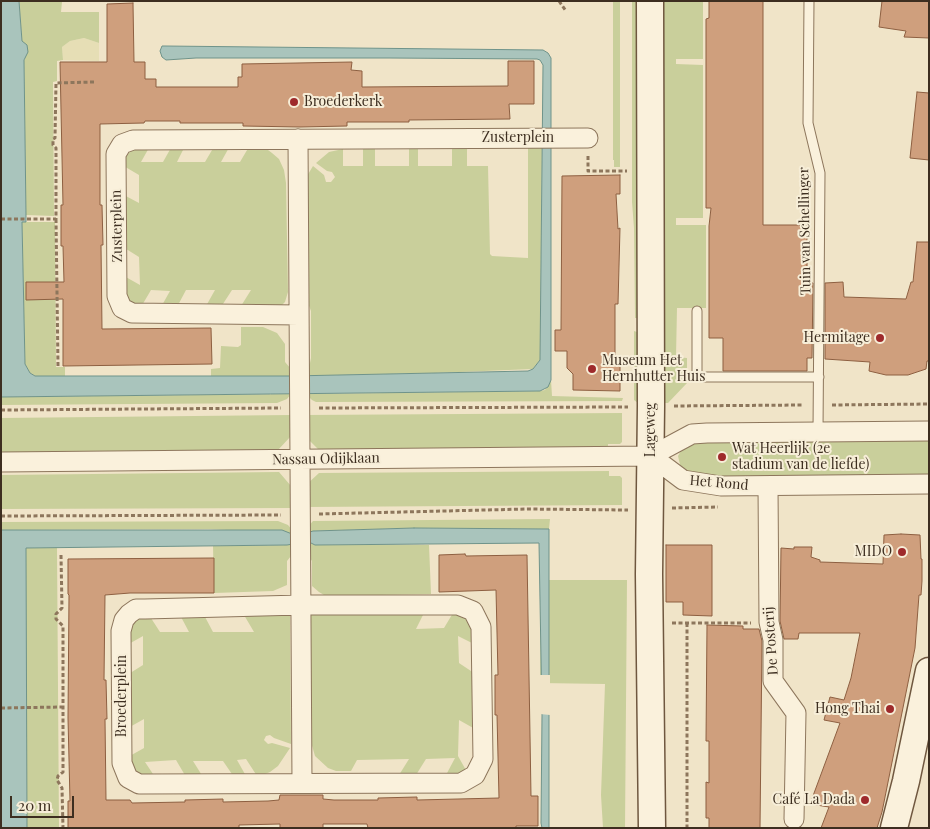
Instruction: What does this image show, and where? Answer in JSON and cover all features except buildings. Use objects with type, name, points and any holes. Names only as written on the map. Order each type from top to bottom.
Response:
[{"type":"main road","name":"Lageweg","points":[[650,1],[651,456],[649,508],[652,828]]},
{"type":"main road","points":[[894,828],[929,671]]},
{"type":"street","name":"Zusterplein","points":[[299,315],[132,313],[122,308],[117,296],[116,154],[122,144],[133,140],[588,138]]},
{"type":"street","points":[[298,139],[302,783]]},
{"type":"street","points":[[651,456],[692,434],[929,432]]},
{"type":"street","name":"Nassau Odijklaan","points":[[1,462],[651,456]]},
{"type":"street","name":"Het Rond","points":[[651,456],[683,480],[721,486],[929,484]]},
{"type":"street","name":"De Posterij","points":[[768,486],[769,622],[773,640],[773,681],[796,713],[792,824]]},
{"type":"street","name":"Broederplein","points":[[301,605],[458,605],[474,612],[481,627],[483,759],[475,775],[462,783],[302,783],[139,784],[128,778],[122,763],[121,631],[128,614],[136,609],[301,605]]},
{"type":"lane","name":"Tuin van Schellinger","points":[[808,1],[808,123],[820,173],[818,432]]},
{"type":"lane","points":[[698,311],[697,377],[819,377]]},
{"type":"path","points":[[559,1],[566,11]]},
{"type":"path","points":[[58,366],[56,148],[53,145],[55,138],[56,83],[94,82]]},
{"type":"path","points":[[588,138],[588,170],[629,171]]},
{"type":"path","points":[[1,219],[56,219]]},
{"type":"path","points":[[651,406],[929,404]]},
{"type":"path","points":[[649,508],[718,507]]},
{"type":"path","points":[[61,555],[62,608],[56,614],[56,619],[62,626],[63,772],[58,776],[57,780],[62,788],[63,828]]},
{"type":"path","points":[[650,623],[769,622]]},
{"type":"path","points":[[687,623],[687,828]]},
{"type":"path","points":[[1,708],[62,707]]},
{"type":"shaded area","points":[[84,38],[99,43],[99,61],[63,60],[62,47],[70,41]]},
{"type":"green space","points":[[19,1],[89,1],[62,2],[61,12],[99,12],[99,43],[84,38],[70,41],[62,47],[63,60],[57,61],[57,81],[53,82],[54,216],[26,215],[25,60]]},
{"type":"green space","points":[[613,1],[620,1],[620,167],[614,167],[613,160]]},
{"type":"green space","points":[[632,1],[639,1],[640,316],[637,318],[635,318],[632,202]]},
{"type":"green space","points":[[660,1],[703,1],[703,59],[676,59],[676,64],[703,65],[703,218],[676,218],[676,225],[706,225],[706,308],[677,308],[676,357],[687,358],[687,383],[668,403],[665,403],[664,400],[660,401]]},
{"type":"green space","points":[[231,144],[221,162],[240,162],[250,145],[264,147],[279,159],[284,170],[286,183],[288,292],[285,302],[281,306],[241,306],[251,290],[232,290],[221,307],[206,306],[215,290],[186,290],[177,307],[161,307],[170,291],[151,290],[141,307],[131,304],[125,297],[124,276],[140,285],[139,257],[123,247],[122,194],[139,203],[139,175],[122,165],[123,160],[133,148],[150,146],[141,162],[163,162],[172,146],[185,146],[177,162],[205,162],[215,145]]},
{"type":"green space","points":[[528,147],[542,147],[540,360],[533,369],[307,376],[307,368],[311,358],[311,311],[308,303],[307,176],[313,166],[324,175],[326,182],[331,182],[335,177],[332,172],[327,171],[316,163],[329,152],[343,149],[343,166],[363,166],[363,149],[375,149],[375,166],[409,166],[409,149],[418,148],[418,166],[452,166],[452,148],[467,148],[467,166],[488,166],[490,254],[492,256],[528,258]]},
{"type":"green space","points":[[22,222],[55,222],[56,367],[65,367],[65,376],[35,376],[30,373],[25,364]]},
{"type":"green space","points":[[241,327],[263,327],[277,333],[285,344],[285,362],[291,369],[291,376],[211,376],[211,369],[220,368],[221,346],[238,347],[241,345]]},
{"type":"green space","points":[[634,331],[640,333],[638,403],[634,400]]},
{"type":"green space","points":[[551,380],[552,396],[623,398],[622,401],[316,402],[306,394],[540,391],[545,390]]},
{"type":"green space","points":[[291,394],[287,399],[277,403],[1,405],[1,397]]},
{"type":"green space","points":[[622,413],[622,442],[620,444],[608,444],[608,449],[319,450],[306,437],[305,415]]},
{"type":"green space","points":[[291,415],[291,436],[278,450],[1,453],[1,418]]},
{"type":"green space","points":[[928,439],[928,476],[709,478],[687,471],[680,465],[678,456],[682,449],[693,442]]},
{"type":"green space","points":[[609,471],[609,476],[620,476],[622,478],[622,505],[305,507],[305,486],[319,473]]},
{"type":"green space","points":[[279,472],[291,486],[291,508],[1,509],[1,475]]},
{"type":"green space","points":[[550,519],[549,529],[414,528],[313,531],[307,533],[306,529],[313,521]]},
{"type":"green space","points":[[278,521],[288,525],[292,530],[292,534],[210,529],[1,530],[1,522]]},
{"type":"green space","points":[[293,544],[291,556],[287,561],[287,585],[273,591],[214,593],[213,546],[287,545]]},
{"type":"green space","points":[[307,544],[315,545],[429,545],[431,594],[324,595],[312,586],[312,561],[308,555]]},
{"type":"green space","points":[[57,547],[59,828],[27,828],[25,548]]},
{"type":"green space","points":[[541,580],[627,580],[625,828],[603,828],[601,795],[605,684],[540,683]]},
{"type":"green space","points":[[424,613],[416,629],[444,628],[453,613],[461,614],[471,622],[474,644],[458,636],[459,663],[474,673],[473,714],[475,729],[459,720],[458,756],[467,772],[460,775],[446,775],[455,758],[426,759],[416,775],[399,775],[409,759],[357,760],[351,771],[336,771],[328,768],[315,756],[311,742],[310,616],[313,614]]},
{"type":"green space","points":[[149,615],[160,632],[189,632],[180,615],[204,615],[213,632],[254,632],[244,615],[290,615],[291,744],[270,735],[266,736],[264,740],[268,744],[272,743],[290,748],[278,766],[270,772],[257,776],[246,759],[237,760],[246,776],[234,777],[223,761],[193,761],[203,777],[186,777],[176,760],[145,762],[155,777],[136,774],[128,757],[144,748],[144,719],[128,728],[127,675],[143,665],[143,636],[127,645],[127,633],[134,619]]},
{"type":"water","points":[[1,1],[19,1],[22,41],[27,45],[28,52],[24,60],[26,222],[22,222],[25,364],[30,373],[35,376],[291,376],[528,371],[533,369],[540,360],[543,65],[540,60],[196,58],[166,60],[162,57],[160,51],[162,46],[543,50],[551,58],[551,380],[548,387],[540,391],[1,397]]},
{"type":"water","points":[[414,528],[549,529],[549,828],[542,828],[541,823],[542,715],[539,543],[307,544],[307,533],[313,531]]},
{"type":"water","points":[[1,530],[282,530],[292,534],[293,544],[26,548],[27,828],[1,828]]},
{"type":"pier","points":[[540,675],[550,675],[550,715],[540,714]]},
{"type":"place","name":"Broederkerk","points":[[294,102]]},
{"type":"place","name":"Hermitage","points":[[880,338]]},
{"type":"place","name":"Museum Het Hernhutter Huis","points":[[592,369]]},
{"type":"place","name":"Wat Heerlijk (2e stadium van de liefde)","points":[[722,457]]},
{"type":"place","name":"MIDO","points":[[902,552]]},
{"type":"place","name":"Hong Thai","points":[[890,709]]},
{"type":"place","name":"Café La Dada","points":[[865,800]]}]
